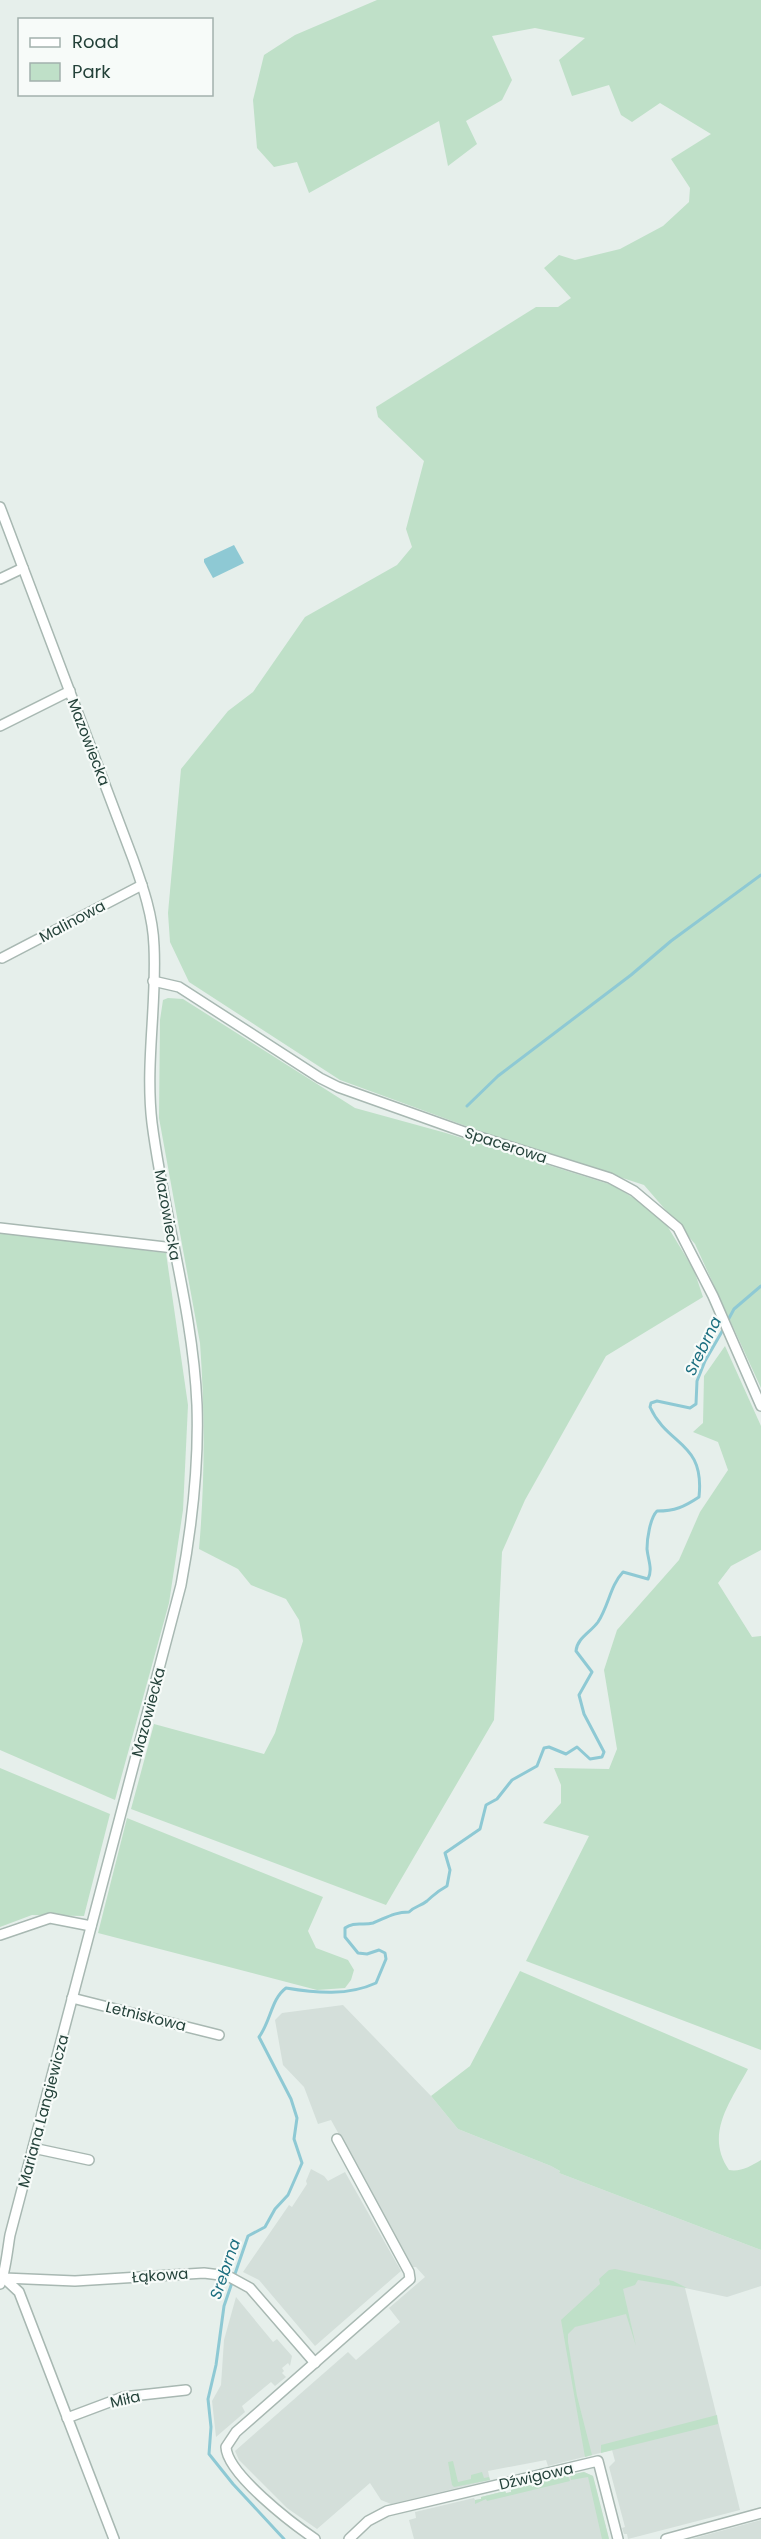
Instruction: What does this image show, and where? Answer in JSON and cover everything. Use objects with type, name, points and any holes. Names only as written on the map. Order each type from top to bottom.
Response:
[{"type":"street","name":"Mazowiecka","points":[[0,507],[142,885],[152,924],[153,981],[150,1048],[152,1122],[191,1347],[196,1396],[195,1494],[181,1585],[88,1937]]},
{"type":"street","points":[[0,579],[23,568]]},
{"type":"street","points":[[0,726],[70,691]]},
{"type":"street","name":"Malinowa","points":[[2,958],[142,885]]},
{"type":"street","name":"Spacerowa","points":[[153,981],[179,987],[338,1087],[470,1134],[610,1178],[634,1191],[678,1228],[761,1406]]},
{"type":"street","points":[[0,1228],[174,1248]]},
{"type":"street","points":[[0,1935],[50,1918],[91,1926]]},
{"type":"street","name":"Mariana Langiewicza","points":[[2,2281],[10,2235],[88,1937]]},
{"type":"street","name":"Letniskowa","points":[[72,1998],[219,2035]]},
{"type":"street","points":[[315,2539],[281,2514],[230,2462],[227,2453],[228,2442],[251,2419],[408,2282],[410,2275],[337,2139]]},
{"type":"street","points":[[33,2148],[89,2160]]},
{"type":"street","points":[[0,2232],[10,2235]]},
{"type":"street","name":"Łąkowa","points":[[2,2281],[75,2281],[204,2273],[221,2274],[242,2282],[257,2295],[315,2363]]},
{"type":"street","points":[[2,2281],[19,2292],[114,2539]]},
{"type":"street","name":"Miła","points":[[68,2418],[123,2397],[186,2390]]},
{"type":"street","name":"Dźwigowa","points":[[349,2539],[368,2521],[395,2509],[598,2461],[618,2539]]},
{"type":"street","points":[[666,2539],[761,2513]]},
{"type":"shaded area","points":[[343,2005],[431,2096],[458,2129],[551,2166],[560,2171],[559,2173],[761,2250],[761,2286],[727,2297],[685,2288],[740,2510],[628,2539],[622,2528],[625,2527],[609,2467],[615,2461],[612,2450],[548,2466],[546,2460],[488,2471],[490,2480],[391,2504],[381,2500],[370,2483],[317,2529],[287,2508],[239,2460],[235,2451],[348,2352],[356,2360],[400,2322],[389,2308],[425,2277],[416,2267],[412,2267],[331,2120],[318,2124],[304,2087],[283,2065],[275,2020],[282,2013]]},
{"type":"shaded area","points":[[311,2169],[328,2181],[345,2172],[401,2271],[315,2346],[259,2280],[243,2272],[289,2205],[292,2207],[307,2184]]},
{"type":"shaded area","points":[[236,2297],[273,2342],[277,2339],[292,2356],[290,2366],[288,2363],[282,2368],[284,2371],[282,2373],[286,2377],[275,2386],[271,2382],[242,2406],[245,2412],[216,2437],[212,2401],[221,2385],[224,2340]]},
{"type":"shaded area","points":[[584,2472],[593,2476],[609,2539],[414,2539],[409,2520],[416,2518],[415,2512],[474,2498],[475,2500],[481,2499],[481,2497],[505,2491],[506,2493],[511,2492],[511,2489],[531,2485],[532,2487],[537,2485],[536,2483]]},
{"type":"shaded area","points":[[761,2520],[761,2539],[691,2539]]},
{"type":"green space","points":[[377,0],[761,0],[761,1388],[695,1244],[644,1185],[485,1133],[340,1080],[189,982],[170,942],[168,913],[181,769],[228,711],[253,692],[305,617],[397,565],[412,547],[406,529],[424,461],[378,417],[376,407],[536,307],[558,307],[571,298],[544,268],[559,255],[575,260],[620,249],[663,226],[689,202],[690,188],[671,159],[711,134],[660,103],[632,122],[621,115],[609,85],[572,96],[559,60],[585,38],[535,28],[492,36],[512,80],[502,100],[466,121],[477,144],[448,166],[439,121],[309,193],[297,162],[274,167],[257,148],[253,100],[264,55],[295,35]]},
{"type":"green space","points":[[183,999],[355,1108],[446,1133],[612,1185],[663,1219],[694,1270],[703,1297],[606,1356],[525,1500],[502,1552],[494,1720],[386,1905],[131,1809],[154,1724],[264,1754],[275,1733],[303,1641],[299,1620],[286,1599],[251,1585],[238,1569],[199,1549],[204,1446],[200,1343],[159,1118],[160,1020],[163,1000]]},
{"type":"green space","points":[[0,1232],[166,1253],[188,1405],[183,1510],[169,1603],[115,1800],[0,1750]]},
{"type":"green space","points":[[725,1346],[761,1426],[761,1550],[731,1566],[718,1583],[752,1637],[761,1636],[761,2050],[526,1961],[589,1836],[543,1823],[561,1803],[561,1785],[554,1768],[609,1769],[617,1749],[604,1670],[617,1630],[679,1560],[700,1512],[728,1470],[718,1442],[693,1432],[703,1423],[704,1376]]},
{"type":"green space","points":[[0,1768],[110,1814],[84,1916],[32,1915],[0,1927]]},
{"type":"green space","points":[[127,1818],[323,1897],[308,1931],[316,1948],[348,1960],[354,1970],[345,1988],[317,1990],[98,1933]]},
{"type":"green space","points":[[520,1971],[748,2069],[723,2118],[719,2144],[722,2157],[729,2170],[742,2169],[761,2160],[761,2250],[559,2173],[560,2171],[551,2166],[458,2129],[431,2096],[470,2066]]},
{"type":"green space","points":[[615,2269],[673,2281],[687,2288],[638,2280],[635,2285],[623,2289],[636,2346],[626,2314],[575,2327],[568,2334],[577,2396],[592,2455],[585,2457],[561,2320],[600,2284],[599,2279],[609,2270]]},
{"type":"green space","points":[[717,2415],[718,2424],[601,2453],[601,2445]]},
{"type":"green space","points":[[453,2461],[458,2482],[471,2479],[471,2475],[482,2472],[484,2478],[489,2477],[490,2480],[454,2487],[448,2462]]},
{"type":"green space","points":[[584,2472],[593,2476],[609,2539],[602,2539],[588,2477],[571,2480],[570,2475]]},
{"type":"green space","points":[[568,2475],[570,2481],[487,2501],[486,2499],[475,2504],[475,2500],[481,2497],[505,2491],[506,2493],[511,2492],[511,2489],[531,2485],[532,2487],[537,2485],[536,2483]]},
{"type":"water","points":[[234,545],[244,563],[213,578],[204,559]]},
{"type":"waterway","points":[[467,1106],[498,1076],[631,975],[671,941],[761,875]]},
{"type":"waterway","name":"Srebrna","points":[[727,1322],[734,1309],[761,1286]]},
{"type":"waterway","name":"Srebrna","points":[[284,2539],[233,2484],[209,2454],[211,2427],[208,2399],[216,2365],[224,2306],[248,2236],[265,2227],[275,2209],[288,2195],[302,2163],[294,2139],[297,2118],[291,2099],[259,2037],[277,1998],[286,1988],[343,1992],[376,1983],[386,1959],[385,1953],[379,1950],[367,1954],[358,1953],[345,1937],[345,1928],[352,1925],[369,1924],[394,1914],[409,1912],[447,1886],[450,1870],[445,1853],[480,1829],[486,1805],[497,1799],[512,1780],[537,1766],[544,1748],[549,1747],[566,1754],[577,1747],[590,1759],[602,1757],[604,1752],[584,1714],[579,1695],[592,1672],[576,1651],[577,1646],[598,1622],[615,1583],[623,1572],[648,1579],[650,1568],[648,1540],[651,1523],[657,1511],[679,1508],[699,1497],[699,1479],[691,1454],[666,1430],[650,1407],[651,1403],[657,1401],[690,1408],[696,1404],[697,1381],[705,1361],[724,1328]]}]
